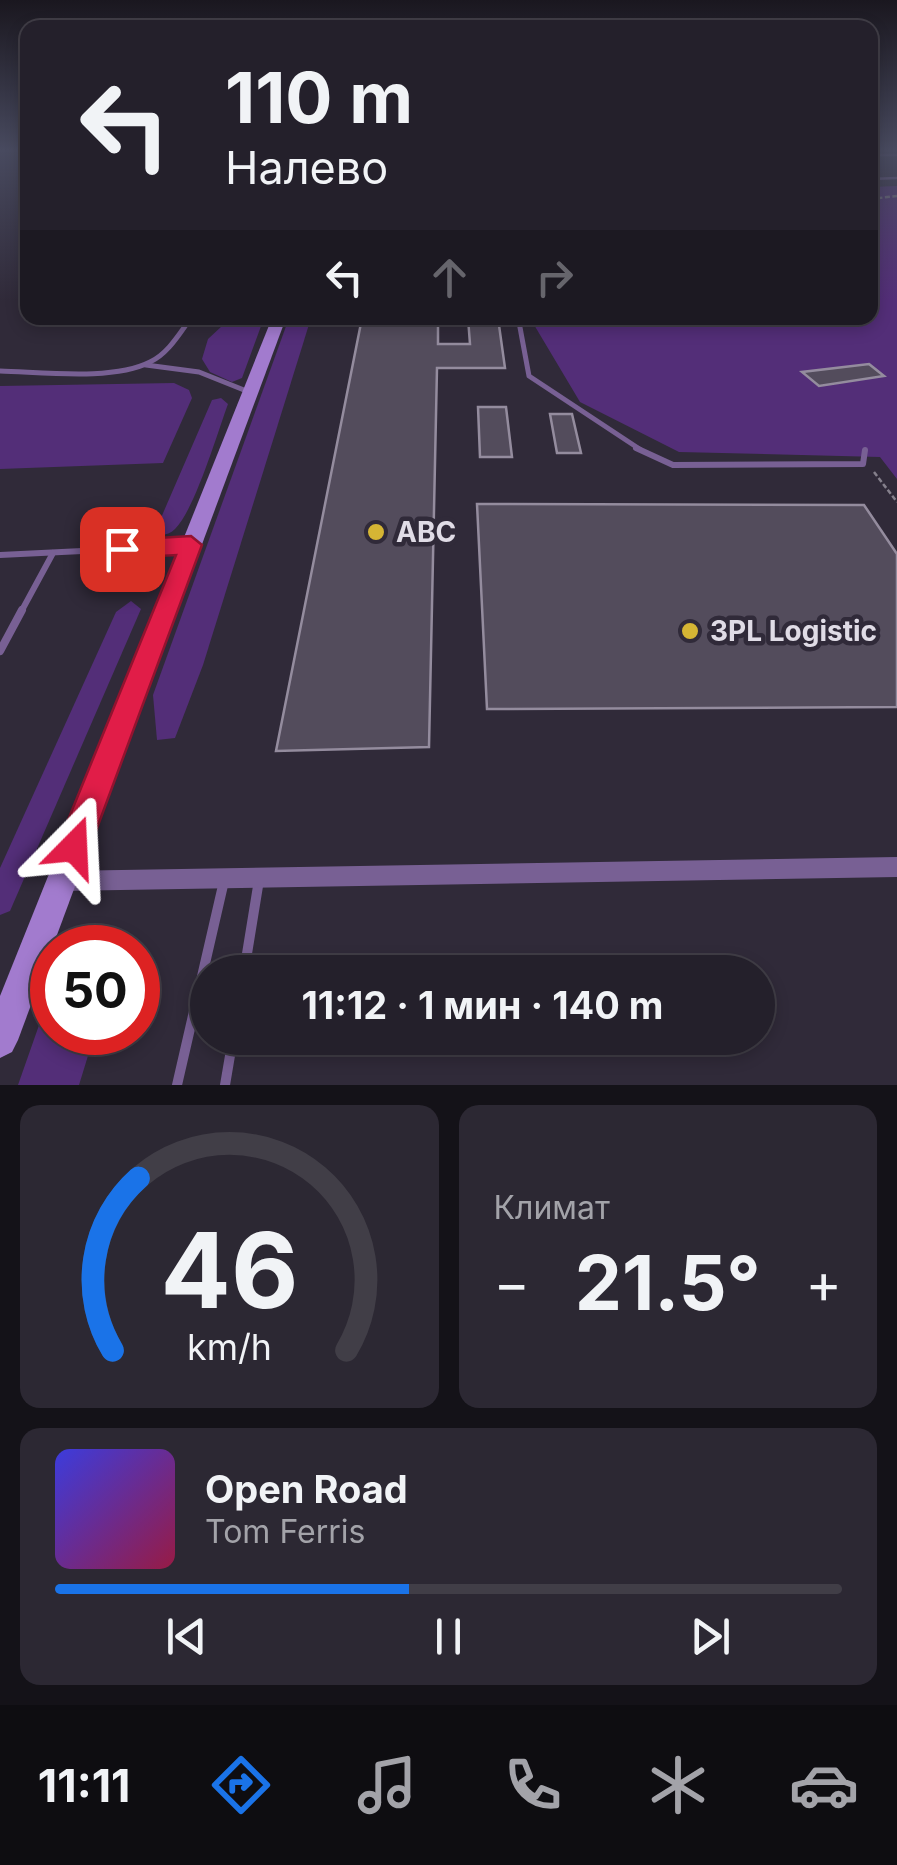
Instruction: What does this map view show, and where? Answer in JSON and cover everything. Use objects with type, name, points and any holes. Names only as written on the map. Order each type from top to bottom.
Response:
[{"type":"main road","points":[[0,1040],[18,978],[61,881],[276,325]]},
{"type":"street","points":[[61,881],[897,867]]},
{"type":"lane","points":[[0,371],[124,369],[146,364],[161,355],[185,325]]},
{"type":"lane","points":[[519,325],[529,376],[625,443],[673,465],[863,464],[865,450]]},
{"type":"lane","points":[[146,364],[199,372],[250,393]]},
{"type":"lane","points":[[0,555],[191,545]]},
{"type":"lane","points":[[0,650],[54,552]]},
{"type":"lane","points":[[247,955],[260,878]]},
{"type":"lane","points":[[177,1085],[224,880]]},
{"type":"lane","points":[[225,1085],[230,1055]]},
{"type":"path","points":[[863,464],[876,474],[897,502]]},
{"type":"shaded area","points":[[878,200],[897,200],[897,479],[880,457],[679,452],[580,402],[534,325],[878,325]]},
{"type":"shaded area","points":[[261,325],[242,378],[232,382],[210,372],[202,359],[208,339],[222,326]]},
{"type":"shaded area","points":[[286,325],[309,325],[203,665],[175,738],[157,740],[153,695]]},
{"type":"shaded area","points":[[174,383],[189,390],[192,398],[163,463],[0,469],[0,386]]},
{"type":"shaded area","points":[[221,398],[228,404],[190,505],[173,531],[154,534],[212,400]]},
{"type":"shaded area","points":[[131,601],[141,609],[10,911],[0,915],[0,868],[116,612]]},
{"type":"shaded area","points":[[30,1051],[30,1055],[88,1055],[79,1085],[18,1085]]},
{"type":"building","name":"ABC","points":[[361,325],[438,325],[438,344],[470,344],[469,325],[499,325],[505,368],[437,368],[429,747],[276,751]]},
{"type":"building","points":[[869,364],[884,376],[819,386],[802,372]]},
{"type":"building","points":[[478,407],[506,407],[512,457],[480,457]]},
{"type":"building","points":[[550,414],[572,414],[581,453],[557,453]]},
{"type":"building","name":"3PL Logistic","points":[[477,504],[864,505],[897,554],[897,707],[487,709]]},
{"type":"place","name":"ABC","points":[[376,532]]},
{"type":"place","name":"3PL Logistic","points":[[690,631]]},
{"type":"route","points":[[74,847],[191,545],[122,549]]}]
